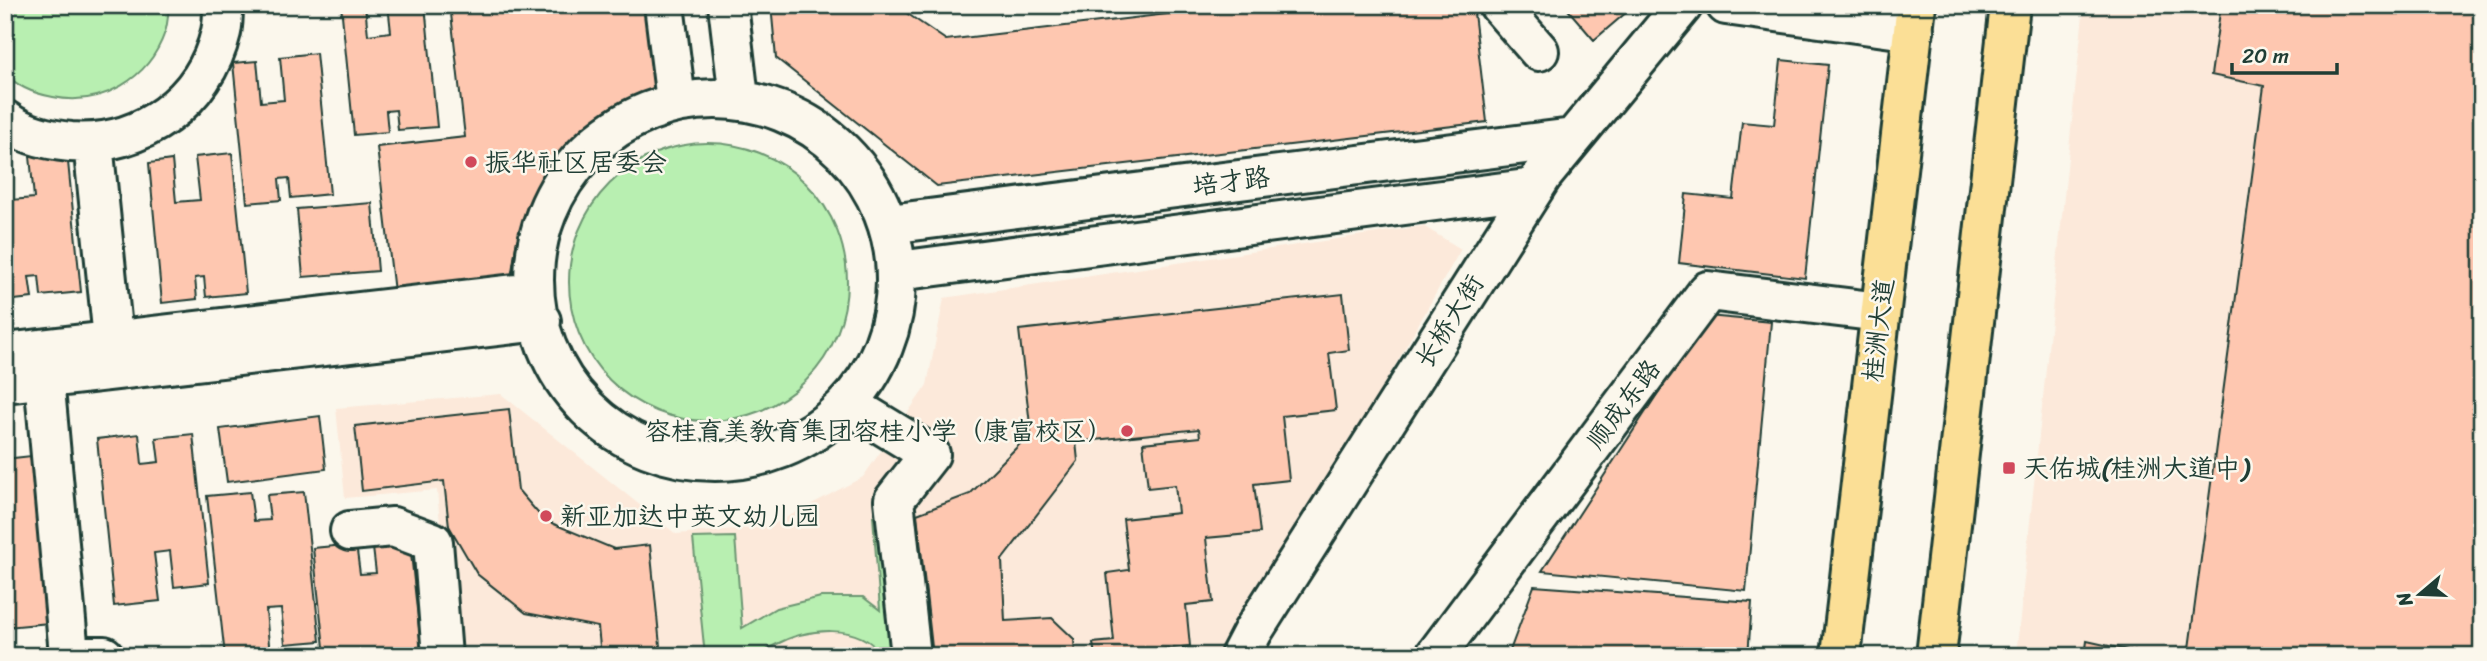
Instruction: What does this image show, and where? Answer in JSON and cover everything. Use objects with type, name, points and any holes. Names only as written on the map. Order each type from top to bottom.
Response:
[{"type":"main road","points":[[1937,656],[2010,5]]},
{"type":"main road","name":"桂洲大道","points":[[1841,656],[1915,18]]},
{"type":"street","points":[[5,120],[50,140],[93,143],[138,133],[176,109],[205,74],[222,31],[223,5]]},
{"type":"street","points":[[664,5],[676,101]]},
{"type":"street","points":[[728,5],[739,98]]},
{"type":"street","points":[[1499,5],[1539,51]]},
{"type":"street","name":"长桥大街","points":[[1240,656],[1253,631],[1534,188],[1683,5]]},
{"type":"street","points":[[1726,5],[1915,18]]},
{"type":"street","points":[[739,98],[799,118],[850,156],[889,224],[898,271],[891,334],[862,391],[816,434],[758,459],[695,463],[635,445],[584,406],[548,354],[537,306],[537,240],[555,192],[587,150],[628,119],[676,101],[739,98]]},
{"type":"street","name":"培才路","points":[[889,224],[1573,138]]},
{"type":"street","points":[[93,143],[113,339]]},
{"type":"street","name":"培才路","points":[[898,271],[1534,188]]},
{"type":"street","name":"顺成东路","points":[[1435,656],[1709,291],[1880,312]]},
{"type":"street","points":[[5,353],[113,339],[537,306]]},
{"type":"street","points":[[5,383],[537,306]]},
{"type":"street","points":[[44,378],[79,655]]},
{"type":"street","points":[[848,404],[930,454],[894,500],[911,656]]},
{"type":"street","points":[[350,531],[393,527],[432,542],[442,656]]},
{"type":"shaded area","points":[[2084,5],[2482,5],[2482,656],[2016,656]]},
{"type":"shaded area","name":"容桂育美教育集团容桂小学（康富校区）","points":[[1423,226],[1461,249],[1231,656],[452,656],[437,490],[345,498],[336,408],[501,394],[676,534],[770,526],[863,477],[927,385],[944,298]]},
{"type":"green space","points":[[5,5],[169,5],[166,29],[158,49],[135,76],[105,93],[71,99],[34,92],[21,86],[5,73]]},
{"type":"green space","points":[[722,143],[774,159],[796,174],[816,194],[837,229],[845,255],[845,309],[831,348],[816,370],[796,390],[774,405],[735,419],[694,421],[642,405],[620,390],[600,370],[585,348],[571,309],[569,268],[585,216],[600,194],[620,174],[642,159],[681,145]]},
{"type":"green space","points":[[912,512],[927,656],[883,656],[873,645],[860,637],[831,631],[801,635],[755,656],[705,656],[693,538],[735,537],[742,628],[776,608],[821,597],[863,597],[880,610],[873,516]]},
{"type":"building","points":[[341,5],[365,5],[368,35],[391,32],[388,5],[425,5],[437,127],[398,130],[396,110],[386,111],[388,132],[354,135]]},
{"type":"building","name":"振华社区居委会","points":[[450,5],[659,5],[670,95],[627,99],[547,178],[517,240],[511,278],[394,292],[377,147],[465,137]]},
{"type":"building","points":[[771,5],[901,5],[902,10],[946,40],[1244,5],[1473,5],[1487,122],[937,186],[776,58]]},
{"type":"building","points":[[1564,5],[1635,5],[1594,40]]},
{"type":"building","points":[[2221,5],[2482,5],[2482,656],[2188,656],[2264,86],[2211,75]]},
{"type":"building","points":[[316,53],[330,194],[291,198],[289,178],[279,179],[281,200],[247,203],[233,63],[257,61],[261,102],[284,100],[280,57]]},
{"type":"building","points":[[1781,60],[1828,65],[1805,278],[1679,263],[1686,194],[1733,199],[1742,122],[1774,125]]},
{"type":"building","points":[[67,152],[81,292],[41,296],[39,276],[29,277],[32,298],[5,301],[5,159],[11,200],[34,198],[30,156]]},
{"type":"building","points":[[232,153],[246,293],[206,297],[204,277],[195,278],[197,299],[162,303],[149,163],[172,160],[176,202],[200,200],[195,157]]},
{"type":"building","points":[[372,203],[378,271],[303,277],[297,209]]},
{"type":"building","points":[[1343,294],[1349,350],[1329,353],[1336,410],[1282,416],[1289,480],[1254,484],[1260,533],[1206,538],[1213,602],[1186,605],[1190,646],[1095,656],[1093,643],[1114,641],[1107,573],[1129,570],[1123,519],[1178,513],[1175,485],[1148,488],[1143,443],[1200,437],[1199,429],[1076,442],[1078,461],[1002,560],[1005,621],[1052,618],[1074,639],[1075,656],[933,656],[917,514],[970,494],[1031,433],[1019,330]]},
{"type":"building","points":[[1708,316],[1771,322],[1746,591],[1542,571]]},
{"type":"building","points":[[509,409],[518,490],[544,520],[614,549],[650,545],[661,656],[601,656],[598,627],[526,613],[477,574],[449,526],[444,481],[362,491],[355,426]]},
{"type":"building","points":[[320,416],[326,469],[227,482],[220,429]]},
{"type":"building","points":[[139,434],[142,464],[159,462],[156,438],[193,434],[209,583],[174,587],[170,551],[154,553],[160,601],[114,606],[97,439]]},
{"type":"building","points":[[31,456],[49,623],[7,627],[5,459]]},
{"type":"building","points":[[250,492],[254,521],[270,520],[267,495],[304,492],[320,641],[285,644],[281,609],[266,610],[270,656],[225,656],[207,496]]},
{"type":"building","points":[[356,544],[360,574],[376,573],[373,548],[410,544],[422,656],[325,656],[313,548]]},
{"type":"building","points":[[1534,586],[1752,602],[1748,656],[1508,656]]},
{"type":"building","points":[[2087,641],[2154,656],[2085,656]]},
{"type":"place","name":"振华社区居委会","points":[[471,162]]},
{"type":"place","name":"容桂育美教育集团容桂小学（康富校区）","points":[[1127,431]]},
{"type":"place","name":"天佑城(桂洲大道中)","points":[[2009,468]]},
{"type":"place","name":"新亚加达中英文幼儿园","points":[[546,516]]}]
